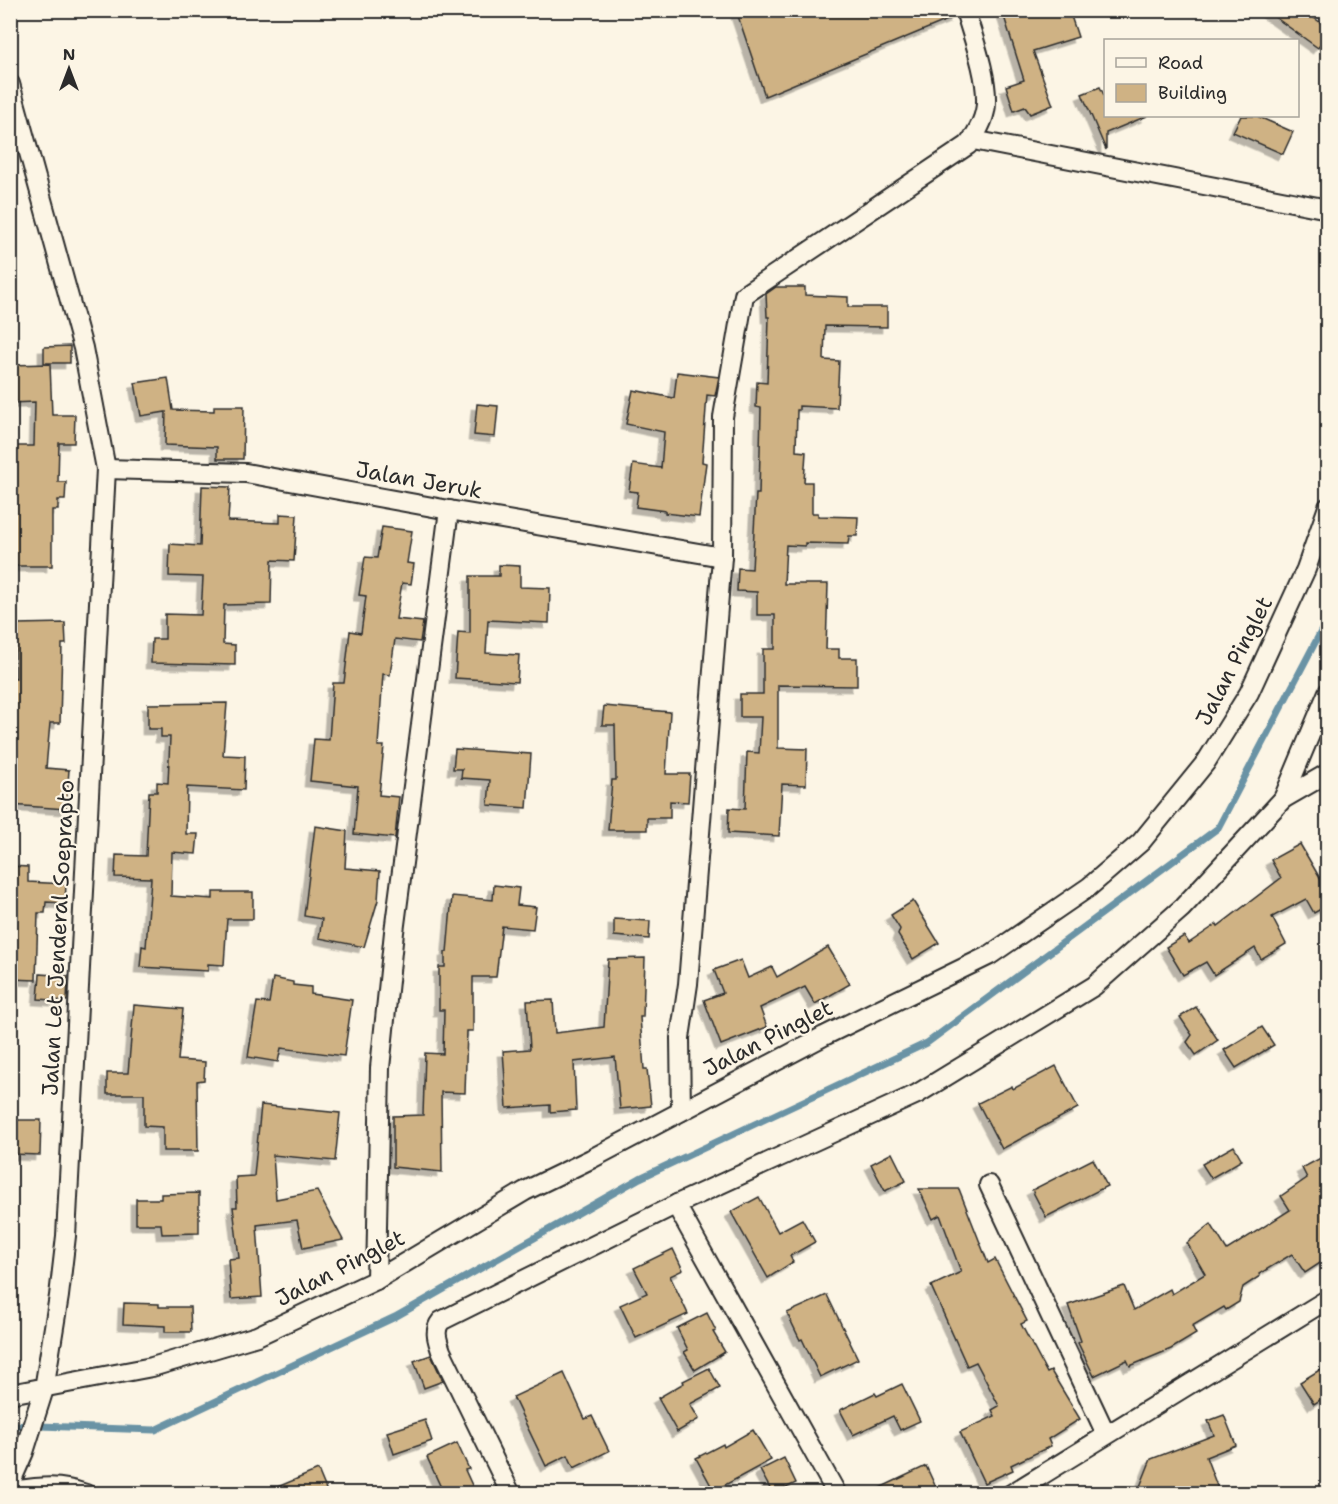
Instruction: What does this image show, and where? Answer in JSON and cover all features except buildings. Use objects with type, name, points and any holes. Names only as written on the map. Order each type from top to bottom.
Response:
[{"type":"street","points":[[681,1111],[680,1038],[689,972],[722,557],[723,417],[744,296],[947,161],[973,140],[982,122],[987,102],[984,80],[965,10]]},
{"type":"street","name":"Jalan Let Jenderal Soeprapto","points":[[10,84],[83,348],[106,469],[66,1236],[44,1389],[24,1452],[10,1484]]},
{"type":"street","points":[[973,140],[1328,209]]},
{"type":"street","name":"Jalan Jeruk","points":[[106,469],[246,473],[722,557]]},
{"type":"street","name":"Jalan Pinglet","points":[[10,1394],[152,1367],[257,1336],[376,1280],[525,1191],[824,1036],[990,955],[1089,887],[1141,842],[1206,762],[1249,693],[1306,569],[1328,507]]},
{"type":"street","points":[[376,1280],[381,1056],[394,932],[449,510]]},
{"type":"street","points":[[1283,799],[1328,692]]},
{"type":"street","points":[[511,1494],[436,1338],[438,1325],[445,1317],[677,1204],[917,1094],[1094,986],[1182,908],[1283,799],[1328,773]]},
{"type":"street","points":[[989,1185],[1106,1434]]},
{"type":"street","points":[[677,1204],[837,1494]]},
{"type":"street","points":[[1011,1494],[1328,1299]]},
{"type":"street","points":[[10,1491],[61,1486],[86,1494]]},
{"type":"waterway","points":[[10,1425],[155,1430],[395,1317],[640,1178],[927,1043],[1218,828],[1328,618]]}]
